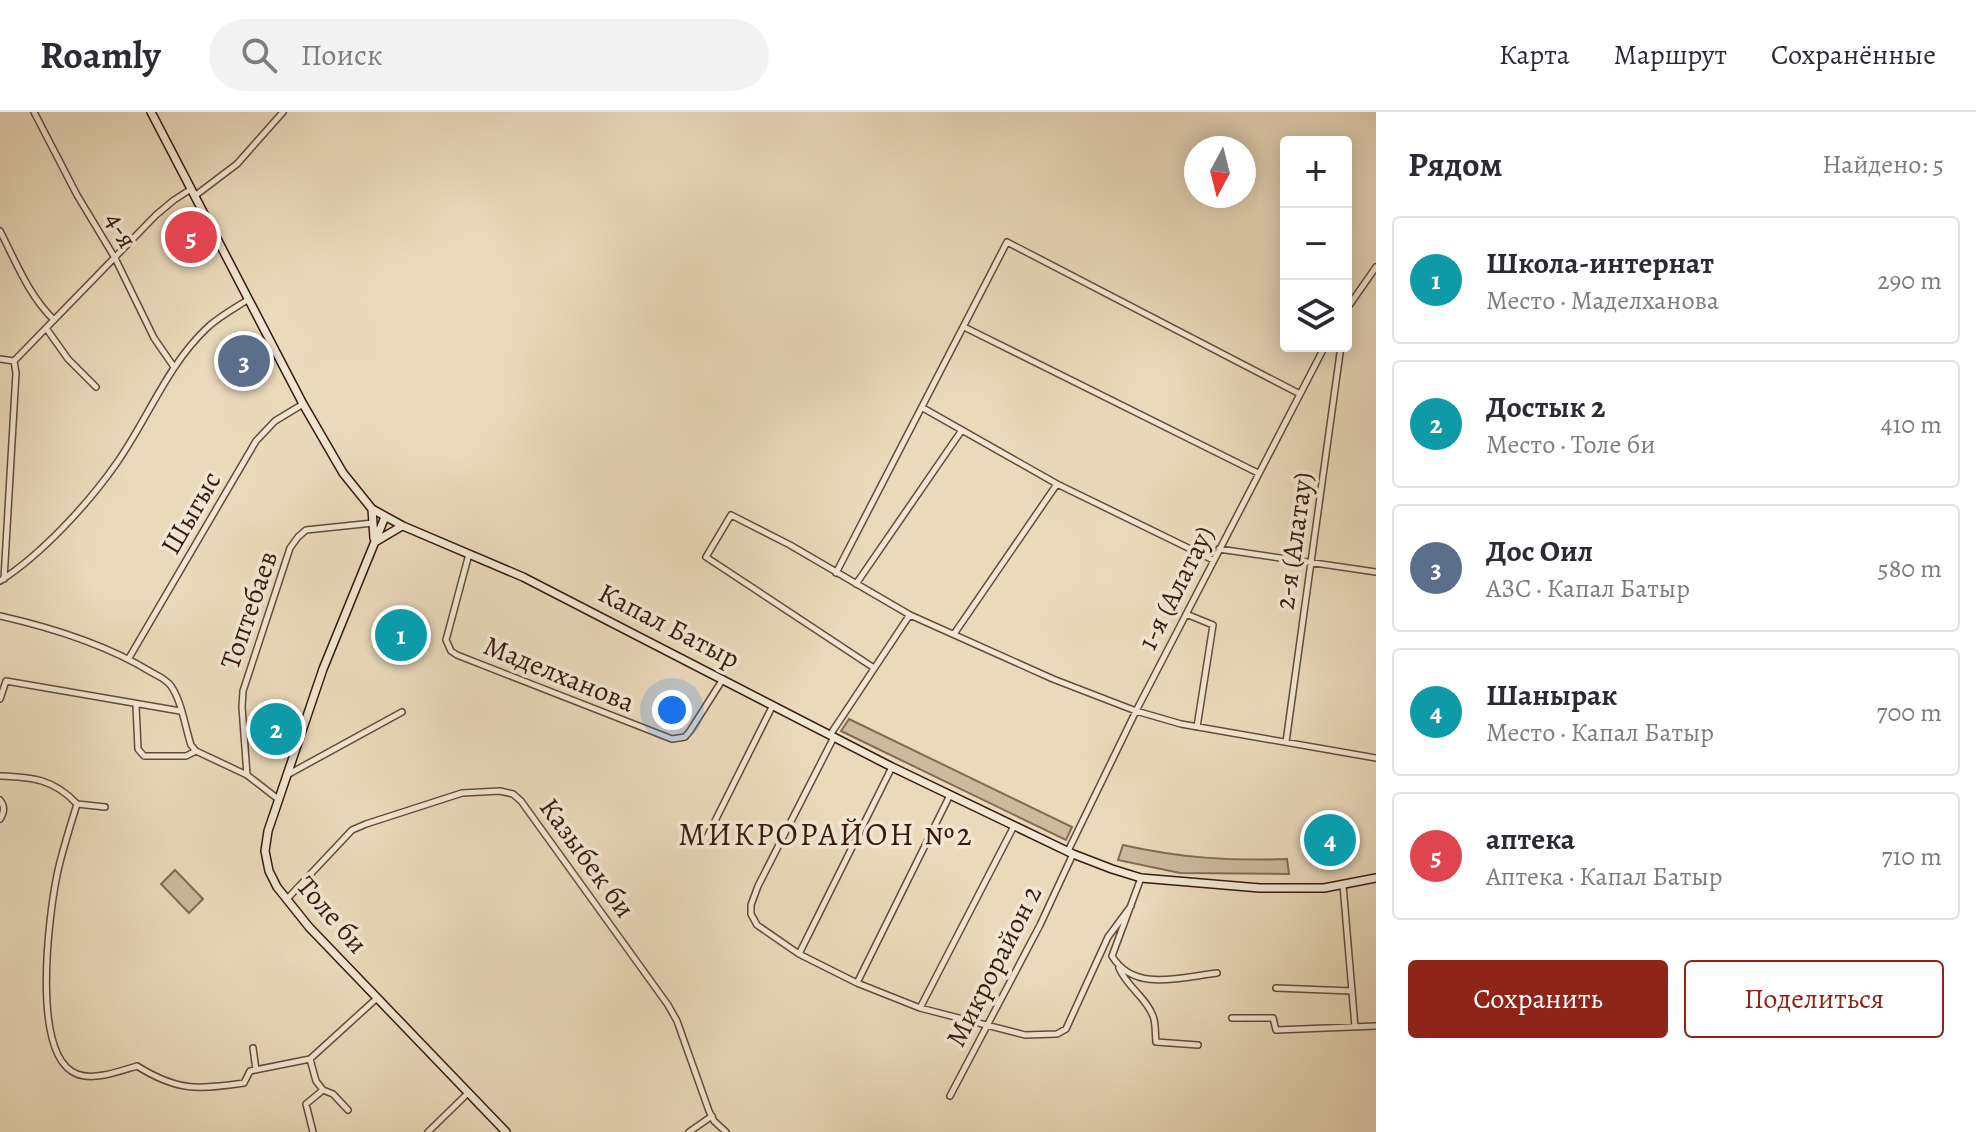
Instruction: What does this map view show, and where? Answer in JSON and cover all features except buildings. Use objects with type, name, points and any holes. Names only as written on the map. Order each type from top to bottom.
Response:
[{"type":"main road","name":"Капал Батыр","points":[[151,112],[303,404],[343,473],[372,509],[629,629],[892,767],[1070,852],[1141,878],[1260,888],[1343,885],[1376,878]]},
{"type":"main road","points":[[372,509],[374,544],[403,526]]},
{"type":"main road","name":"Толе би","points":[[385,517],[323,669],[278,799],[265,851],[269,871],[277,887],[309,927],[506,1132]]},
{"type":"street","name":"4-я","points":[[34,112],[77,195],[115,258],[154,338],[174,367]]},
{"type":"street","points":[[14,361],[156,215],[174,200],[194,192],[237,164],[283,112]]},
{"type":"street","points":[[0,231],[28,285],[42,308],[54,320]]},
{"type":"street","points":[[836,573],[1007,242],[1300,394]]},
{"type":"street","points":[[1352,301],[1376,267]]},
{"type":"street","points":[[2,580],[45,545],[102,481],[117,462],[174,367],[209,327],[249,298]]},
{"type":"street","points":[[964,327],[1258,473]]},
{"type":"street","points":[[46,328],[68,359],[96,387]]},
{"type":"street","name":"1-я (Алатау)","points":[[1070,852],[1136,711],[1322,352]]},
{"type":"street","name":"2-я (Алатау)","points":[[1286,742],[1340,352]]},
{"type":"street","points":[[0,359],[14,361]]},
{"type":"street","points":[[2,580],[16,373],[14,361]]},
{"type":"street","name":"Шыгыс","points":[[129,658],[256,441],[275,421],[303,404]]},
{"type":"street","points":[[923,408],[1057,484],[1213,560]]},
{"type":"street","points":[[856,585],[962,430]]},
{"type":"street","points":[[954,634],[1057,484]]},
{"type":"street","points":[[874,668],[706,557],[731,515],[790,545],[910,615],[1053,679],[1136,711],[1197,727],[1376,758]]},
{"type":"street","name":"Топтебаев","points":[[247,775],[243,691],[290,548],[306,530],[373,523]]},
{"type":"street","points":[[1219,549],[1376,572]]},
{"type":"street","name":"Маделханова","points":[[470,553],[446,640],[451,651],[457,655],[672,739],[685,737],[723,679]]},
{"type":"street","points":[[1186,614],[1213,625],[1197,727]]},
{"type":"street","points":[[910,615],[832,736],[758,886],[751,905],[751,914],[757,925],[799,954],[857,983],[920,1008],[1025,1035],[1057,1034],[1066,1029],[1108,937],[1131,906]]},
{"type":"street","points":[[0,616],[58,631],[129,658],[167,681],[173,689],[191,745],[196,751],[247,775],[278,799]]},
{"type":"street","points":[[0,699],[6,681],[136,706],[180,711]]},
{"type":"street","points":[[705,841],[773,705]]},
{"type":"street","points":[[136,706],[138,749],[144,756],[186,756],[196,751]]},
{"type":"street","points":[[286,775],[402,712]]},
{"type":"street","points":[[799,954],[892,767]]},
{"type":"street","points":[[0,776],[39,778],[70,796],[77,804],[105,807]]},
{"type":"street","name":"Казыбек би","points":[[288,898],[352,830],[462,793],[500,791],[513,794],[668,1005],[677,1021],[712,1116],[726,1132]]},
{"type":"street","points":[[857,983],[950,795]]},
{"type":"street","points":[[0,800],[4,812],[0,819]]},
{"type":"street","points":[[77,804],[57,875],[47,975],[48,1024],[56,1051],[66,1068],[77,1075],[89,1077],[137,1066],[172,1085],[194,1088],[244,1083],[250,1071],[310,1059],[377,998]]},
{"type":"street","name":"Микрорайон 2","points":[[920,1008],[1014,826]]},
{"type":"street","name":"Микрорайон 2","points":[[950,1096],[1040,925],[1070,852]]},
{"type":"street","points":[[1141,878],[1112,956],[1125,982],[1143,1000],[1153,1016],[1156,1042],[1198,1045]]},
{"type":"street","points":[[1343,885],[1355,1027]]},
{"type":"street","points":[[1118,967],[1134,977],[1150,980],[1217,973]]},
{"type":"street","points":[[1276,988],[1352,991]]},
{"type":"street","points":[[1232,1018],[1273,1018],[1276,1030],[1376,1026]]},
{"type":"street","points":[[253,1048],[256,1070]]},
{"type":"street","points":[[310,1059],[316,1081],[348,1110]]},
{"type":"street","points":[[313,1132],[306,1104],[323,1090]]},
{"type":"street","points":[[428,1132],[468,1093]]},
{"type":"street","points":[[689,1132],[712,1116]]},
{"type":"shaded area","points":[[849,719],[1072,827],[1066,840],[841,731]]},
{"type":"shaded area","points":[[1123,845],[1205,858],[1287,859],[1289,874],[1180,873],[1118,860]]},
{"type":"shaded area","points":[[175,870],[203,899],[189,913],[161,884]]},
{"type":"place","name":"аптека","points":[[191,237]]},
{"type":"place","name":"Дос Оил","points":[[244,361]]},
{"type":"place","name":"Школа-интернат","points":[[401,635]]},
{"type":"place","name":"Достык 2","points":[[276,729]]},
{"type":"place","name":"Шанырак","points":[[1330,840]]},
{"type":"district","name":"МИКРОРАЙОН №2","points":[[826,834]]}]
